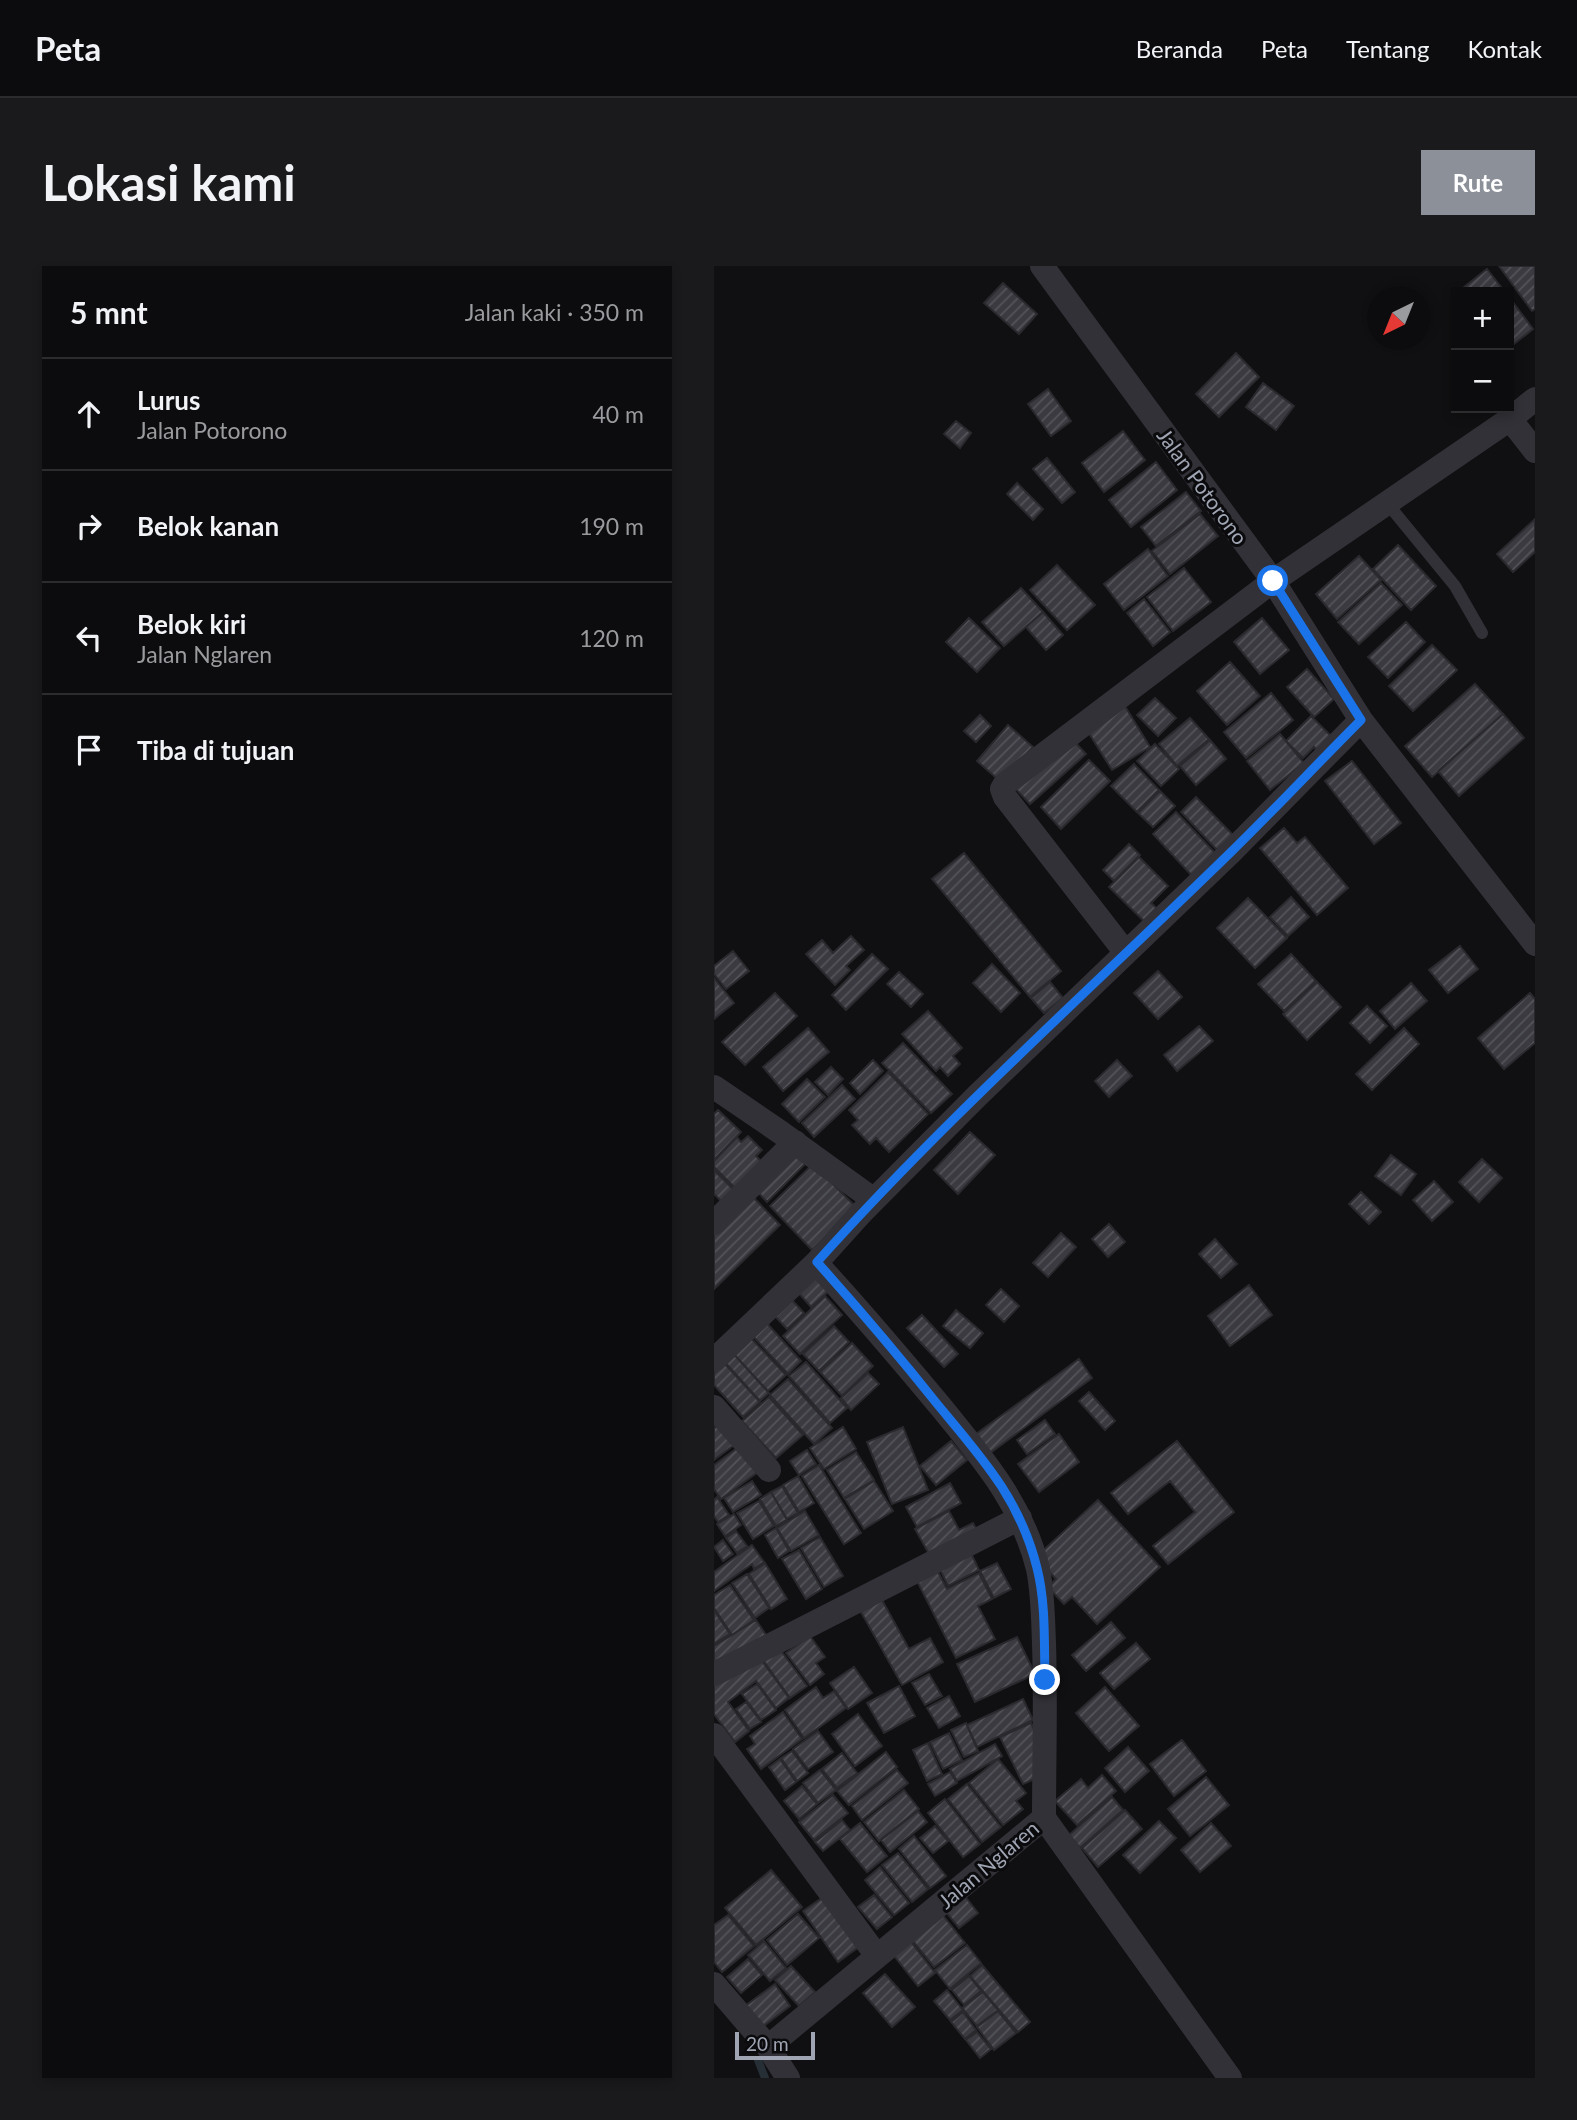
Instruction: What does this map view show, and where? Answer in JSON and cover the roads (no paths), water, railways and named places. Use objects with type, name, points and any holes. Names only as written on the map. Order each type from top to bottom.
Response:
[{"type":"street","name":"Jalan Potorono","points":[[1042,266],[1273,581],[1361,720],[1535,944]]},
{"type":"street","points":[[1126,953],[1005,797],[1003,786],[1273,581],[1510,419],[1535,399]]},
{"type":"street","points":[[1510,419],[1535,451]]},
{"type":"street","points":[[714,1360],[817,1262],[978,1095],[1231,852],[1361,720]]},
{"type":"street","points":[[714,1087],[874,1200]]},
{"type":"street","points":[[714,1223],[795,1142]]},
{"type":"street","name":"Jalan Nglaren","points":[[768,2047],[1044,1818],[1045,1680],[1042,1590],[1020,1518],[1007,1493],[975,1448],[878,1330],[817,1262]]},
{"type":"street","points":[[714,1407],[769,1470]]},
{"type":"street","points":[[714,1674],[1020,1518]]},
{"type":"street","points":[[714,1735],[877,1956]]},
{"type":"street","points":[[1044,1818],[1230,2078]]},
{"type":"street","points":[[714,1983],[768,2047],[788,2078]]},
{"type":"lane","points":[[1387,503],[1455,586],[1482,633]]},
{"type":"waterway","points":[[758,2060],[765,2078]]}]
